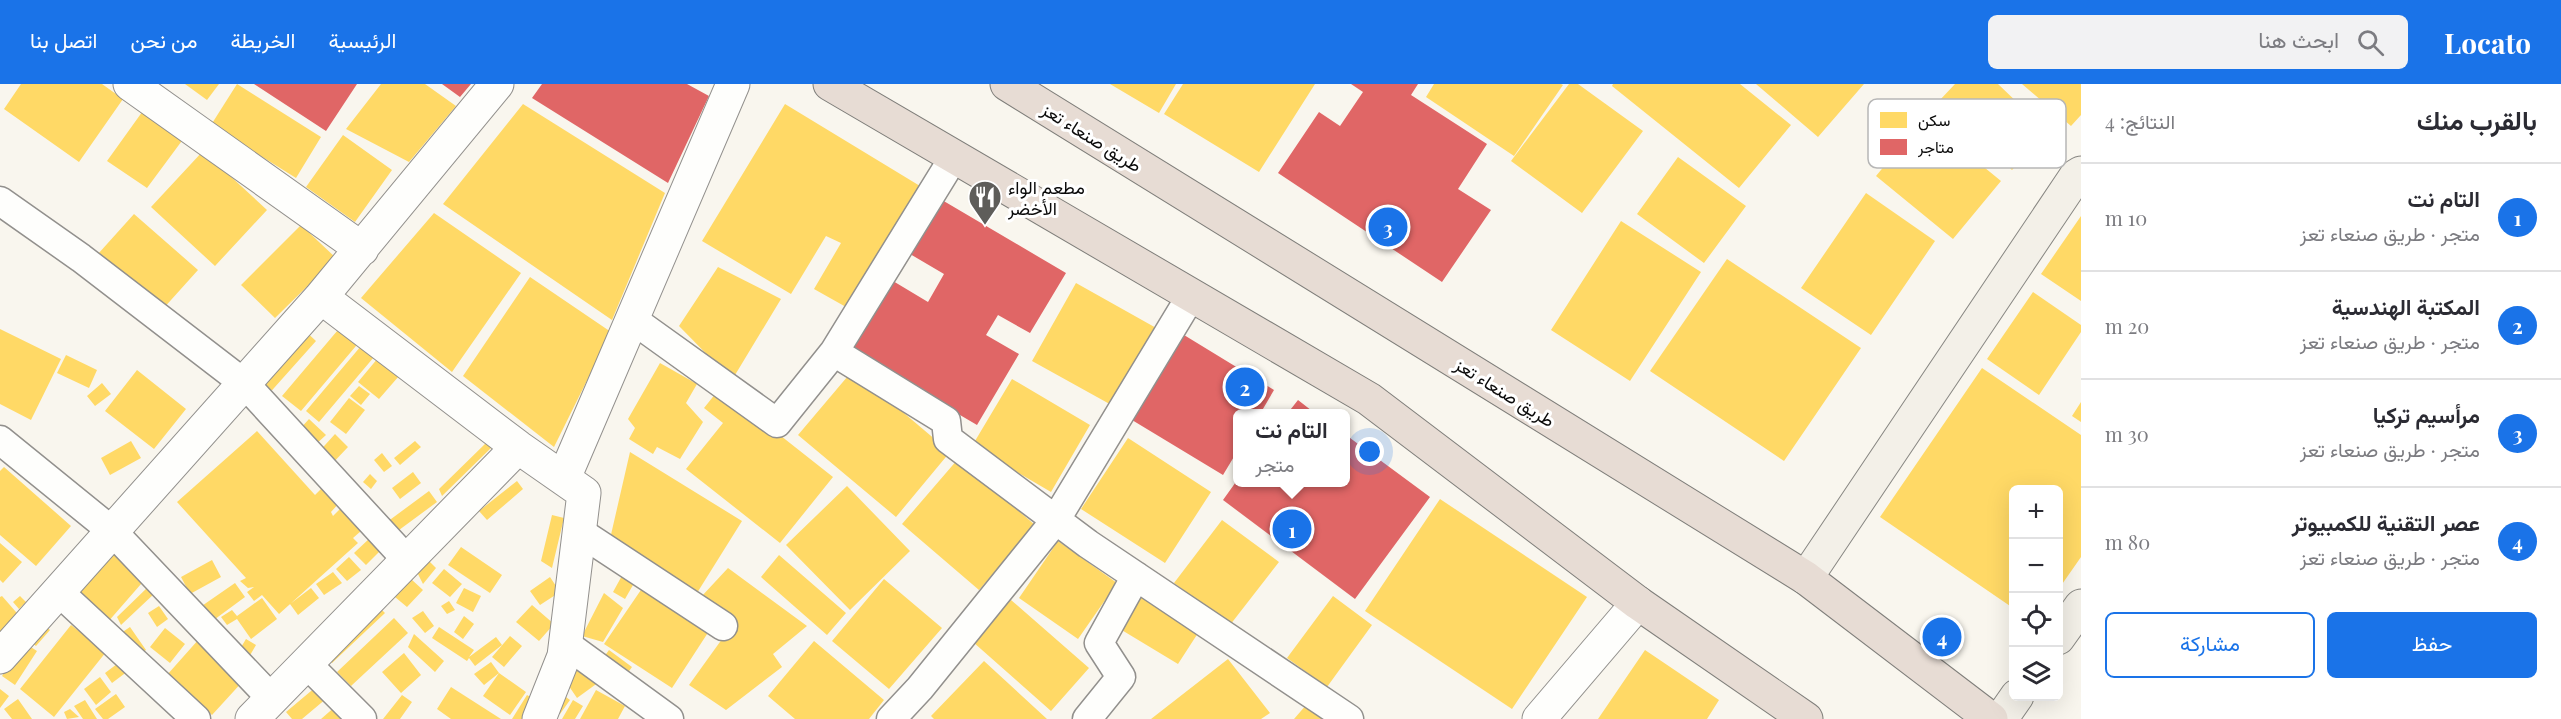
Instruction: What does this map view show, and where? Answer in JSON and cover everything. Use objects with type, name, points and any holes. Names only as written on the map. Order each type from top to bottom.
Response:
[{"type":"highway","points":[[830,84],[1369,399],[1638,603],[1806,719]]},
{"type":"highway","name":"طريق صنعاء تعز","points":[[1007,84],[1806,579],[1991,719]]},
{"type":"street","points":[[130,84],[362,249]]},
{"type":"street","points":[[0,657],[321,297],[497,84]]},
{"type":"street","points":[[564,478],[733,84]]},
{"type":"street","points":[[1806,579],[2076,176],[2081,173]]},
{"type":"street","points":[[321,297],[518,447],[584,493],[564,656],[539,719]]},
{"type":"street","points":[[262,709],[518,447]]},
{"type":"street","points":[[1539,719],[1638,603]]},
{"type":"street","points":[[2063,631],[2081,606]]},
{"type":"street","points":[[2001,719],[2014,701]]},
{"type":"lane","points":[[632,319],[777,423],[834,352],[954,157]]},
{"type":"lane","points":[[0,201],[81,258],[245,384],[407,560]]},
{"type":"lane","points":[[903,715],[1055,521],[1191,296]]},
{"type":"lane","points":[[834,352],[946,421],[948,439],[1055,521],[1349,719]]},
{"type":"lane","points":[[0,440],[112,531],[262,709]]},
{"type":"lane","points":[[580,532],[723,626]]},
{"type":"lane","points":[[1087,719],[1121,677],[1099,642],[1136,576]]},
{"type":"lane","points":[[59,592],[196,719]]},
{"type":"lane","points":[[566,644],[669,719]]},
{"type":"lane","points":[[306,663],[362,719]]},
{"type":"building: سكن","points":[[21,84],[102,84],[123,99],[79,162],[4,109]]},
{"type":"building: سكن","points":[[185,84],[219,84],[207,100]]},
{"type":"building: سكن","points":[[237,84],[321,137],[296,178],[211,125]]},
{"type":"building: سكن","points":[[381,84],[425,84],[456,106],[409,162],[346,129]]},
{"type":"building: سكن","points":[[1110,84],[1176,84],[1159,113]]},
{"type":"building: سكن","points":[[1183,84],[1315,84],[1259,172],[1164,114]]},
{"type":"building: سكن","points":[[1434,84],[1563,85],[1514,156],[1426,97]]},
{"type":"building: سكن","points":[[1569,84],[1578,84],[1643,131],[1582,213],[1511,161]]},
{"type":"building: سكن","points":[[1613,84],[1740,84],[1791,125],[1739,188],[1612,86]]},
{"type":"building: سكن","points":[[1756,84],[1864,84],[1818,137]]},
{"type":"building: سكن","points":[[1955,84],[1998,84],[2014,99],[1941,99]]},
{"type":"building: سكن","points":[[2022,84],[2081,84],[2081,115],[2071,126],[2066,122],[2066,99],[2040,99]]},
{"type":"building: سكن","points":[[523,104],[665,193],[612,320],[443,204]]},
{"type":"building: سكن","points":[[785,104],[920,186],[846,307],[814,289],[841,243],[826,236],[791,294],[702,241]]},
{"type":"building: سكن","points":[[145,108],[184,138],[147,188],[107,161]]},
{"type":"building: سكن","points":[[343,135],[392,170],[355,222],[306,187]]},
{"type":"building: سكن","points":[[203,151],[267,210],[215,266],[151,207]]},
{"type":"building: سكن","points":[[1678,157],[1746,206],[1704,263],[1637,214]]},
{"type":"building: سكن","points":[[1883,168],[1985,168],[2001,181],[1953,239],[1876,176]]},
{"type":"building: سكن","points":[[1866,193],[1935,241],[1871,335],[1801,288]]},
{"type":"building: سكن","points":[[434,213],[521,273],[452,372],[361,298]]},
{"type":"building: سكن","points":[[134,214],[198,270],[162,310],[98,254]]},
{"type":"building: سكن","points":[[2081,216],[2081,301],[2041,274]]},
{"type":"building: سكن","points":[[1621,221],[1701,272],[1630,381],[1551,330]]},
{"type":"building: سكن","points":[[301,225],[336,258],[275,318],[241,285]]},
{"type":"building: سكن","points":[[1727,259],[1861,348],[1784,461],[1650,371]]},
{"type":"building: سكن","points":[[718,267],[781,299],[732,380],[679,326]]},
{"type":"building: سكن","points":[[530,277],[611,332],[554,447],[463,376]]},
{"type":"building: سكن","points":[[1076,283],[1158,329],[1115,407],[1032,361]]},
{"type":"building: سكن","points":[[2033,292],[2081,325],[2081,332],[2039,395],[1987,359]]},
{"type":"building: سكن","points":[[343,324],[361,340],[301,411],[282,396]]},
{"type":"building: سكن","points":[[301,327],[316,341],[266,397],[251,384]]},
{"type":"building: سكن","points":[[0,329],[61,359],[31,420],[0,404]]},
{"type":"building: سكن","points":[[361,346],[374,357],[319,422],[306,411]]},
{"type":"building: سكن","points":[[66,355],[97,370],[89,388],[57,373]]},
{"type":"building: سكن","points":[[378,358],[399,376],[379,399],[358,382]]},
{"type":"building: سكن","points":[[660,363],[697,384],[686,403],[703,422],[680,459],[657,447],[653,454],[629,439],[635,428],[628,419]]},
{"type":"building: سكن","points":[[1982,368],[2081,435],[2081,557],[2063,583],[2063,485],[2009,485],[2009,605],[1880,517]]},
{"type":"building: سكن","points":[[137,370],[186,409],[154,449],[105,411]]},
{"type":"building: سكن","points":[[853,370],[950,452],[896,517],[798,435]]},
{"type":"building: سكن","points":[[1012,379],[1090,425],[1051,492],[972,446]]},
{"type":"building: سكن","points":[[102,383],[111,394],[95,406],[87,396]]},
{"type":"building: سكن","points":[[359,386],[370,394],[361,405],[350,396]]},
{"type":"building: سكن","points":[[720,388],[833,477],[780,543],[686,469],[723,423],[704,408]]},
{"type":"building: سكن","points":[[349,398],[365,410],[346,434],[330,422]]},
{"type":"building: سكن","points":[[2081,402],[2081,422],[2072,416]]},
{"type":"building: سكن","points":[[309,419],[326,435],[314,446],[298,431]]},
{"type":"building: سكن","points":[[257,431],[315,495],[323,487],[340,502],[331,512],[333,516],[341,508],[361,531],[353,538],[358,543],[279,614],[262,595],[254,601],[247,592],[254,587],[248,588],[240,581],[246,578],[177,502]]},
{"type":"building: سكن","points":[[335,434],[348,447],[329,467],[316,455]]},
{"type":"building: سكن","points":[[1128,438],[1211,492],[1165,563],[1081,509]]},
{"type":"building: سكن","points":[[131,441],[141,458],[110,475],[101,458]]},
{"type":"building: سكن","points":[[415,441],[421,447],[400,465],[394,458]]},
{"type":"building: سكن","points":[[487,442],[492,447],[442,496],[439,489]]},
{"type":"building: سكن","points":[[630,452],[742,521],[697,593],[610,539]]},
{"type":"building: سكن","points":[[382,453],[392,466],[384,472],[374,460]]},
{"type":"building: سكن","points":[[958,459],[1035,525],[979,590],[902,524]]},
{"type":"building: سكن","points":[[4,467],[71,526],[36,566],[0,535],[0,471]]},
{"type":"building: سكن","points":[[413,472],[421,483],[400,499],[392,488]]},
{"type":"building: سكن","points":[[370,474],[377,481],[371,489],[363,482]]},
{"type":"building: سكن","points":[[517,481],[523,489],[487,520],[479,511]]},
{"type":"building: سكن","points":[[847,486],[910,551],[850,610],[786,545]]},
{"type":"building: سكن","points":[[429,491],[437,502],[395,533],[387,522]]},
{"type":"building: سكن","points":[[1440,499],[1587,597],[1512,709],[1365,611]]},
{"type":"building: سكن","points":[[552,515],[564,518],[552,568],[541,561]]},
{"type":"building: سكن","points":[[1222,520],[1279,562],[1230,625],[1174,583]]},
{"type":"building: سكن","points":[[371,537],[382,549],[366,565],[354,553]]},
{"type":"building: سكن","points":[[1058,541],[1117,583],[1078,639],[1019,598]]},
{"type":"building: سكن","points":[[0,543],[22,562],[3,583],[0,580]]},
{"type":"building: سكن","points":[[112,545],[148,576],[107,623],[70,592]]},
{"type":"building: سكن","points":[[461,547],[502,575],[490,593],[448,565]]},
{"type":"building: سكن","points":[[779,555],[846,613],[827,635],[761,577]]},
{"type":"building: سكن","points":[[349,557],[361,570],[347,581],[336,569]]},
{"type":"building: سكن","points":[[212,560],[221,577],[190,594],[181,577]]},
{"type":"building: سكن","points":[[428,560],[436,568],[423,584],[417,572]]},
{"type":"building: سكن","points":[[728,568],[807,626],[773,654],[782,667],[726,710],[689,685],[735,621],[701,597]]},
{"type":"building: سكن","points":[[444,569],[462,584],[450,597],[432,583]]},
{"type":"building: سكن","points":[[333,572],[342,583],[324,595],[316,584]]},
{"type":"building: سكن","points":[[624,572],[637,578],[625,599],[613,592]]},
{"type":"building: سكن","points":[[550,577],[560,592],[540,605],[530,591]]},
{"type":"building: سكن","points":[[411,579],[423,590],[407,607],[395,597]]},
{"type":"building: سكن","points":[[884,579],[942,628],[889,689],[832,641]]},
{"type":"building: سكن","points":[[235,583],[245,597],[207,625],[196,610]]},
{"type":"building: سكن","points":[[645,584],[711,628],[672,688],[604,644]]},
{"type":"building: سكن","points":[[149,586],[155,593],[121,625],[117,617]]},
{"type":"building: سكن","points":[[311,588],[319,598],[298,615],[290,604]]},
{"type":"building: سكن","points":[[464,588],[481,596],[473,612],[456,603]]},
{"type":"building: سكن","points":[[604,593],[623,608],[603,642],[582,636]]},
{"type":"building: سكن","points":[[1140,594],[1200,630],[1178,664],[1120,629]]},
{"type":"building: سكن","points":[[2,596],[23,620],[0,641],[0,597]]},
{"type":"building: سكن","points":[[20,596],[26,602],[19,609],[13,602]]},
{"type":"building: سكن","points":[[1333,596],[1372,625],[1327,687],[1287,658]]},
{"type":"building: سكن","points":[[262,598],[277,619],[251,639],[237,619],[227,625],[221,617],[232,610],[237,616]]},
{"type":"building: سكن","points":[[1011,600],[1089,668],[1051,711],[973,642]]},
{"type":"building: سكن","points":[[449,601],[455,610],[447,614],[441,606]]},
{"type":"building: سكن","points":[[376,604],[385,613],[332,663],[323,653]]},
{"type":"building: سكن","points":[[532,605],[554,624],[539,641],[516,622]]},
{"type":"building: سكن","points":[[159,606],[168,619],[157,627],[148,613]]},
{"type":"building: سكن","points":[[423,611],[434,626],[425,633],[412,618]]},
{"type":"building: سكن","points":[[464,616],[474,624],[463,639],[454,632]]},
{"type":"building: سكن","points":[[394,618],[408,633],[351,686],[337,672]]},
{"type":"building: سكن","points":[[42,623],[50,630],[36,646],[28,640]]},
{"type":"building: سكن","points":[[71,625],[106,652],[54,717],[20,689]]},
{"type":"building: سكن","points":[[130,627],[146,650],[136,657],[121,633]]},
{"type":"building: سكن","points":[[439,627],[474,650],[469,657],[496,637],[502,645],[475,666],[469,658],[467,661],[432,638]]},
{"type":"building: سكن","points":[[165,628],[185,644],[170,663],[150,647]]},
{"type":"building: سكن","points":[[414,634],[444,661],[435,672],[408,647]]},
{"type":"building: سكن","points":[[510,636],[522,646],[504,667],[492,657]]},
{"type":"building: سكن","points":[[199,639],[244,680],[212,715],[167,675]]},
{"type":"building: سكن","points":[[246,639],[256,645],[249,657],[237,654]]},
{"type":"building: سكن","points":[[814,641],[884,700],[869,719],[795,719],[768,696]]},
{"type":"building: سكن","points":[[23,642],[37,651],[15,685],[2,676]]},
{"type":"building: سكن","points":[[609,650],[632,667],[624,678],[601,661]]},
{"type":"building: سكن","points":[[1645,650],[1719,700],[1707,719],[1598,719]]},
{"type":"building: سكن","points":[[404,653],[421,675],[401,693],[382,672]]},
{"type":"building: سكن","points":[[1228,659],[1270,713],[1261,719],[1151,719]]},
{"type":"building: سكن","points":[[121,661],[128,671],[112,683],[105,673]]},
{"type":"building: سكن","points":[[584,661],[599,682],[577,698],[562,676]]},
{"type":"building: سكن","points":[[984,661],[1047,719],[934,719],[931,716]]},
{"type":"building: سكن","points":[[491,662],[499,673],[484,685],[474,674]]},
{"type":"building: سكن","points":[[499,673],[526,692],[510,715],[483,696]]},
{"type":"building: سكن","points":[[100,677],[111,692],[96,705],[84,689]]},
{"type":"building: سكن","points":[[317,686],[327,698],[302,719],[292,719],[286,712]]},
{"type":"building: سكن","points":[[451,687],[501,719],[451,719],[437,709]]},
{"type":"building: سكن","points":[[0,689],[9,696],[0,708]]},
{"type":"building: سكن","points":[[596,690],[625,706],[618,719],[580,719]]},
{"type":"building: سكن","points":[[559,692],[570,700],[560,714],[549,706]]},
{"type":"building: سكن","points":[[116,694],[125,707],[108,719],[103,719],[95,709]]},
{"type":"building: سكن","points":[[402,695],[412,702],[400,719],[383,719]]},
{"type":"building: سكن","points":[[527,695],[537,701],[525,719],[512,719]]},
{"type":"building: سكن","points":[[18,699],[32,719],[12,719],[4,709]]},
{"type":"building: سكن","points":[[85,700],[97,719],[83,719],[74,706]]},
{"type":"building: سكن","points":[[573,700],[583,706],[575,719],[562,719]]},
{"type":"building: سكن","points":[[1307,704],[1324,719],[1294,719]]},
{"type":"building: سكن","points":[[337,705],[350,719],[321,719]]},
{"type":"building: سكن","points":[[70,709],[79,717],[67,719],[64,712]]},
{"type":"building: متاجر","points":[[254,84],[357,84],[326,131]]},
{"type":"building: متاجر","points":[[442,84],[471,84],[460,97]]},
{"type":"building: متاجر","points":[[542,84],[687,84],[709,96],[668,183],[532,98]]},
{"type":"building: متاجر","points":[[1351,84],[1418,84],[1411,95],[1487,144],[1458,189],[1491,210],[1442,282],[1278,173],[1319,112],[1340,126],[1363,92]]},
{"type":"building: متاجر","points":[[942,200],[1066,273],[1030,333],[998,315],[986,335],[1019,354],[977,425],[846,348],[888,278],[928,302],[944,274],[910,254]]},
{"type":"building: متاجر","points":[[1184,335],[1274,390],[1263,409],[1233,409],[1233,458],[1223,475],[1132,420]]},
{"type":"building: متاجر","points":[[1298,400],[1310,409],[1291,409]]},
{"type":"building: متاجر","points":[[1350,438],[1430,497],[1355,599],[1223,500],[1233,486],[1350,487]]},
{"type":"place","name":"مطعم الواء الأخضر","points":[[985,226]]},
{"type":"place","name":"مرأسيم تركيا","points":[[1388,227]]},
{"type":"place","name":"المكتبة الهندسية","points":[[1245,387]]},
{"type":"place","name":"التام نت","points":[[1292,529]]},
{"type":"place","name":"عصر التقنية للكمبيوتر","points":[[1942,637]]}]
